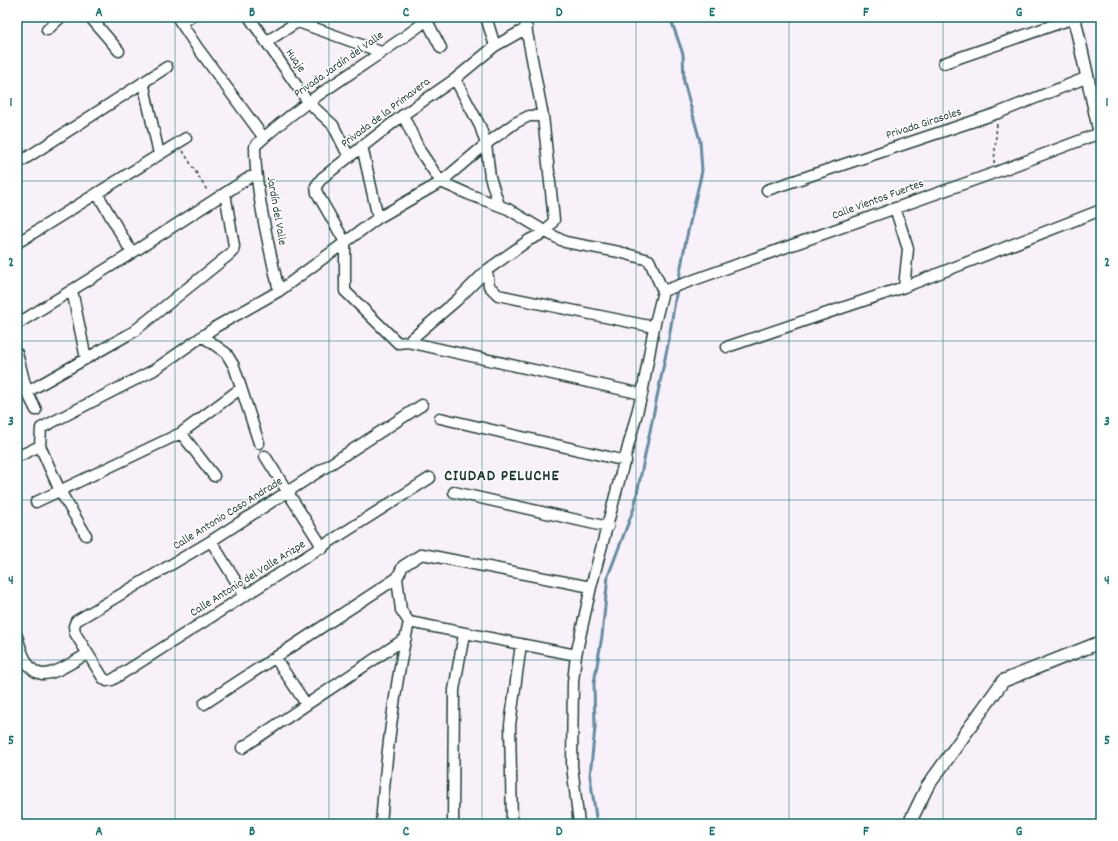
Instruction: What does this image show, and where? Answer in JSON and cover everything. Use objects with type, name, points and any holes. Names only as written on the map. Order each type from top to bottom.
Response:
[{"type":"street","points":[[47,30],[61,17]]},
{"type":"street","points":[[90,17],[119,51]]},
{"type":"street","points":[[191,17],[179,20],[264,138]]},
{"type":"street","name":"Huaje","points":[[249,17],[308,102],[333,125],[349,157]]},
{"type":"street","points":[[486,17],[494,46]]},
{"type":"street","points":[[408,342],[457,300],[487,270],[529,240],[546,232],[554,220],[543,116],[524,17]]},
{"type":"street","points":[[428,18],[440,48]]},
{"type":"street","name":"Privada Jardín del Valle","points":[[264,138],[308,102],[428,18]]},
{"type":"street","points":[[944,63],[1075,18],[1100,136]]},
{"type":"street","points":[[266,42],[301,20],[381,52]]},
{"type":"street","name":"Privada de la Primavera","points":[[345,242],[317,193],[316,186],[322,178],[403,115],[455,79],[494,46],[527,28]]},
{"type":"street","points":[[17,164],[167,67]]},
{"type":"street","name":"Privada Girasoles","points":[[767,190],[998,113],[1088,77]]},
{"type":"street","points":[[455,79],[480,126],[486,144],[490,177],[499,205]]},
{"type":"street","points":[[144,82],[159,154]]},
{"type":"street","points":[[403,115],[420,151],[441,182],[508,208],[565,242],[619,252],[649,260],[667,289],[654,327],[642,394],[626,461],[591,587],[576,655],[573,682],[572,766],[579,824]]},
{"type":"street","points":[[86,535],[60,491],[40,446],[41,428],[154,370],[217,326],[279,291],[378,218],[441,182],[486,144],[523,118],[543,116]]},
{"type":"street","name":"Calle Vientos Fuertes","points":[[667,289],[1100,136]]},
{"type":"street","name":"Jardín del Valle","points":[[264,138],[255,146],[255,164],[271,256],[279,291]]},
{"type":"street","points":[[17,243],[182,140]]},
{"type":"street","points":[[362,146],[378,218]]},
{"type":"street","points":[[17,324],[132,253],[250,177]]},
{"type":"street","points":[[97,193],[132,253]]},
{"type":"street","points":[[27,392],[133,332],[233,251],[225,193]]},
{"type":"street","points":[[895,208],[908,249],[904,287]]},
{"type":"street","points":[[727,346],[904,287],[1101,210]]},
{"type":"street","points":[[345,242],[345,292],[398,343],[408,342],[642,394]]},
{"type":"street","points":[[487,270],[489,286],[498,295],[654,327]]},
{"type":"street","points":[[72,290],[86,359]]},
{"type":"street","points":[[202,336],[226,353],[234,366],[240,389],[259,443]]},
{"type":"street","points":[[17,353],[27,392],[36,410]]},
{"type":"street","points":[[36,502],[181,433],[240,389]]},
{"type":"street","name":"Calle Antonio Caso Andrade","points":[[87,654],[75,633],[74,626],[76,620],[211,541],[422,405]]},
{"type":"street","points":[[440,418],[626,461]]},
{"type":"street","points":[[181,433],[214,476]]},
{"type":"street","points":[[20,456],[40,446]]},
{"type":"street","points":[[265,456],[322,548]]},
{"type":"street","name":"Calle Antonio del Valle Arizpe","points":[[87,654],[103,678],[107,681],[112,680],[430,478]]},
{"type":"street","points":[[454,492],[608,527]]},
{"type":"street","points":[[211,541],[245,596]]},
{"type":"street","points":[[204,704],[276,659],[397,578],[403,566],[422,554],[591,587]]},
{"type":"street","points":[[397,578],[401,610],[409,622],[576,655]]},
{"type":"street","points":[[380,824],[386,755],[409,622]]},
{"type":"street","points":[[454,824],[454,690],[464,634]]},
{"type":"street","points":[[17,636],[22,656],[31,670],[45,674],[62,668],[87,654]]},
{"type":"street","points":[[242,748],[406,638]]},
{"type":"street","points":[[909,824],[927,787],[1003,681],[1101,642]]},
{"type":"street","points":[[512,824],[510,725],[521,644]]},
{"type":"street","points":[[276,659],[306,704]]},
{"type":"path","points":[[994,173],[998,113]]},
{"type":"path","points":[[182,140],[213,201]]},
{"type":"waterway","points":[[670,17],[683,54],[684,82],[700,141],[702,171],[678,283]]},
{"type":"waterway","points":[[597,824],[590,776],[595,728],[594,683],[602,636],[608,576],[634,508],[668,344],[677,288]]},
{"type":"district","name":"CIUDAD PELUCHE","points":[[502,476]]}]
